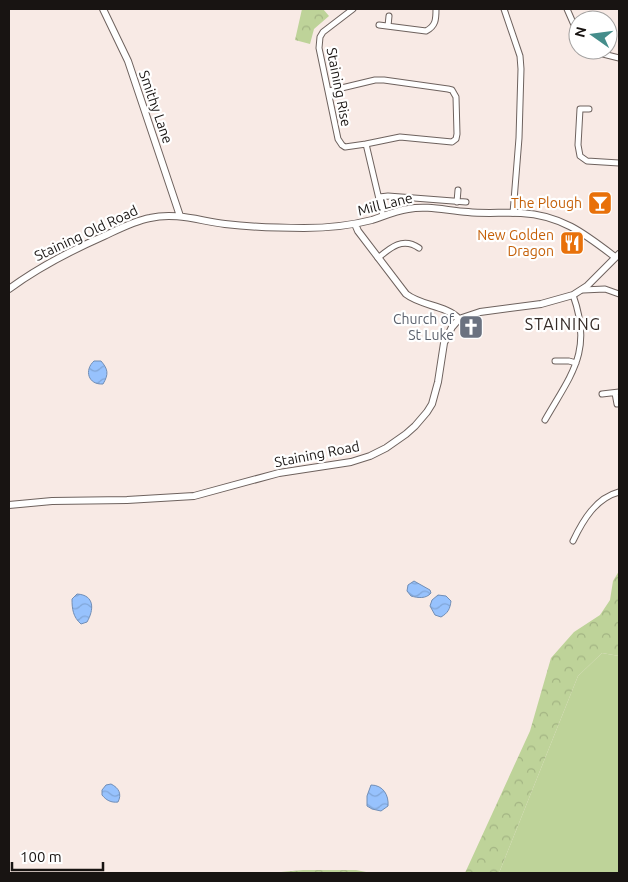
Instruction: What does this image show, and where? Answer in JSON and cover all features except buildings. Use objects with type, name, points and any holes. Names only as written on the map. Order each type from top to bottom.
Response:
[{"type":"street","name":"Smithy Lane","points":[[103,9],[128,61],[180,216]]},
{"type":"street","name":"Staining Rise","points":[[329,91],[375,80],[448,88],[456,97],[456,139],[452,142],[400,137],[349,147],[345,147],[340,143],[319,48],[320,37],[327,28],[353,9]]},
{"type":"street","points":[[379,25],[426,31],[431,29],[435,22],[436,9]]},
{"type":"street","points":[[504,9],[520,56],[521,69],[513,213]]},
{"type":"street","points":[[388,26],[389,16]]},
{"type":"street","points":[[589,110],[580,109],[578,145],[580,156],[587,161],[619,163]]},
{"type":"street","points":[[366,144],[383,216]]},
{"type":"street","points":[[457,202],[458,190]]},
{"type":"street","points":[[379,197],[388,196],[466,202]]},
{"type":"street","name":"Mill Lane","points":[[180,216],[224,224],[327,228],[355,224],[408,209],[423,208],[540,215],[568,225],[617,256]]},
{"type":"street","name":"Staining Old Road","points":[[9,289],[42,266],[123,227],[149,218],[180,216]]},
{"type":"street","points":[[355,224],[406,294],[415,300],[452,313],[460,319],[487,311],[541,304],[573,295],[583,290],[617,256]]},
{"type":"street","points":[[378,258],[399,244],[412,243],[419,248]]},
{"type":"street","points":[[583,290],[605,289],[619,294]]},
{"type":"street","points":[[545,420],[576,364],[580,348],[582,334],[573,295]]},
{"type":"street","name":"Staining Road","points":[[9,505],[52,501],[127,500],[194,496],[279,473],[351,462],[370,456],[386,448],[406,434],[416,426],[427,412],[434,398],[438,382],[444,343],[452,327],[460,319]]},
{"type":"street","points":[[556,361],[569,361],[576,364]]},
{"type":"street","points":[[602,394],[617,393],[617,404]]},
{"type":"street","points":[[573,541],[582,523],[596,506],[604,498],[619,492]]},
{"type":"green space","points":[[302,9],[323,9],[329,16],[314,29],[310,44],[295,40]]},
{"type":"green space","points":[[619,571],[619,656],[602,653],[578,676],[499,873],[465,873],[530,731],[551,658],[574,632],[600,615],[610,600],[613,581]]},
{"type":"green space","points":[[602,653],[619,656],[619,873],[499,873],[578,676]]},
{"type":"green space","points":[[303,870],[356,870],[371,873],[270,873]]},
{"type":"water","points":[[94,361],[101,361],[106,369],[107,374],[103,384],[94,382],[89,376],[89,369]]},
{"type":"water","points":[[414,581],[430,590],[431,593],[422,598],[411,596],[407,591],[408,585]]},
{"type":"water","points":[[77,594],[87,597],[92,608],[87,622],[81,624],[75,616],[72,606],[72,599]]},
{"type":"water","points":[[438,595],[446,596],[451,601],[448,610],[441,617],[435,615],[430,606],[432,600]]},
{"type":"water","points":[[111,784],[119,792],[118,802],[109,801],[102,795],[102,790],[106,785]]},
{"type":"water","points":[[371,785],[382,789],[386,795],[388,806],[381,811],[367,806],[367,796]]},
{"type":"place","name":"The Plough","points":[[600,203]]},
{"type":"place","name":"New Golden Dragon","points":[[572,243]]},
{"type":"place","name":"Church of St Luke","points":[[471,327]]},
{"type":"district","name":"STAINING","points":[[563,324]]}]
